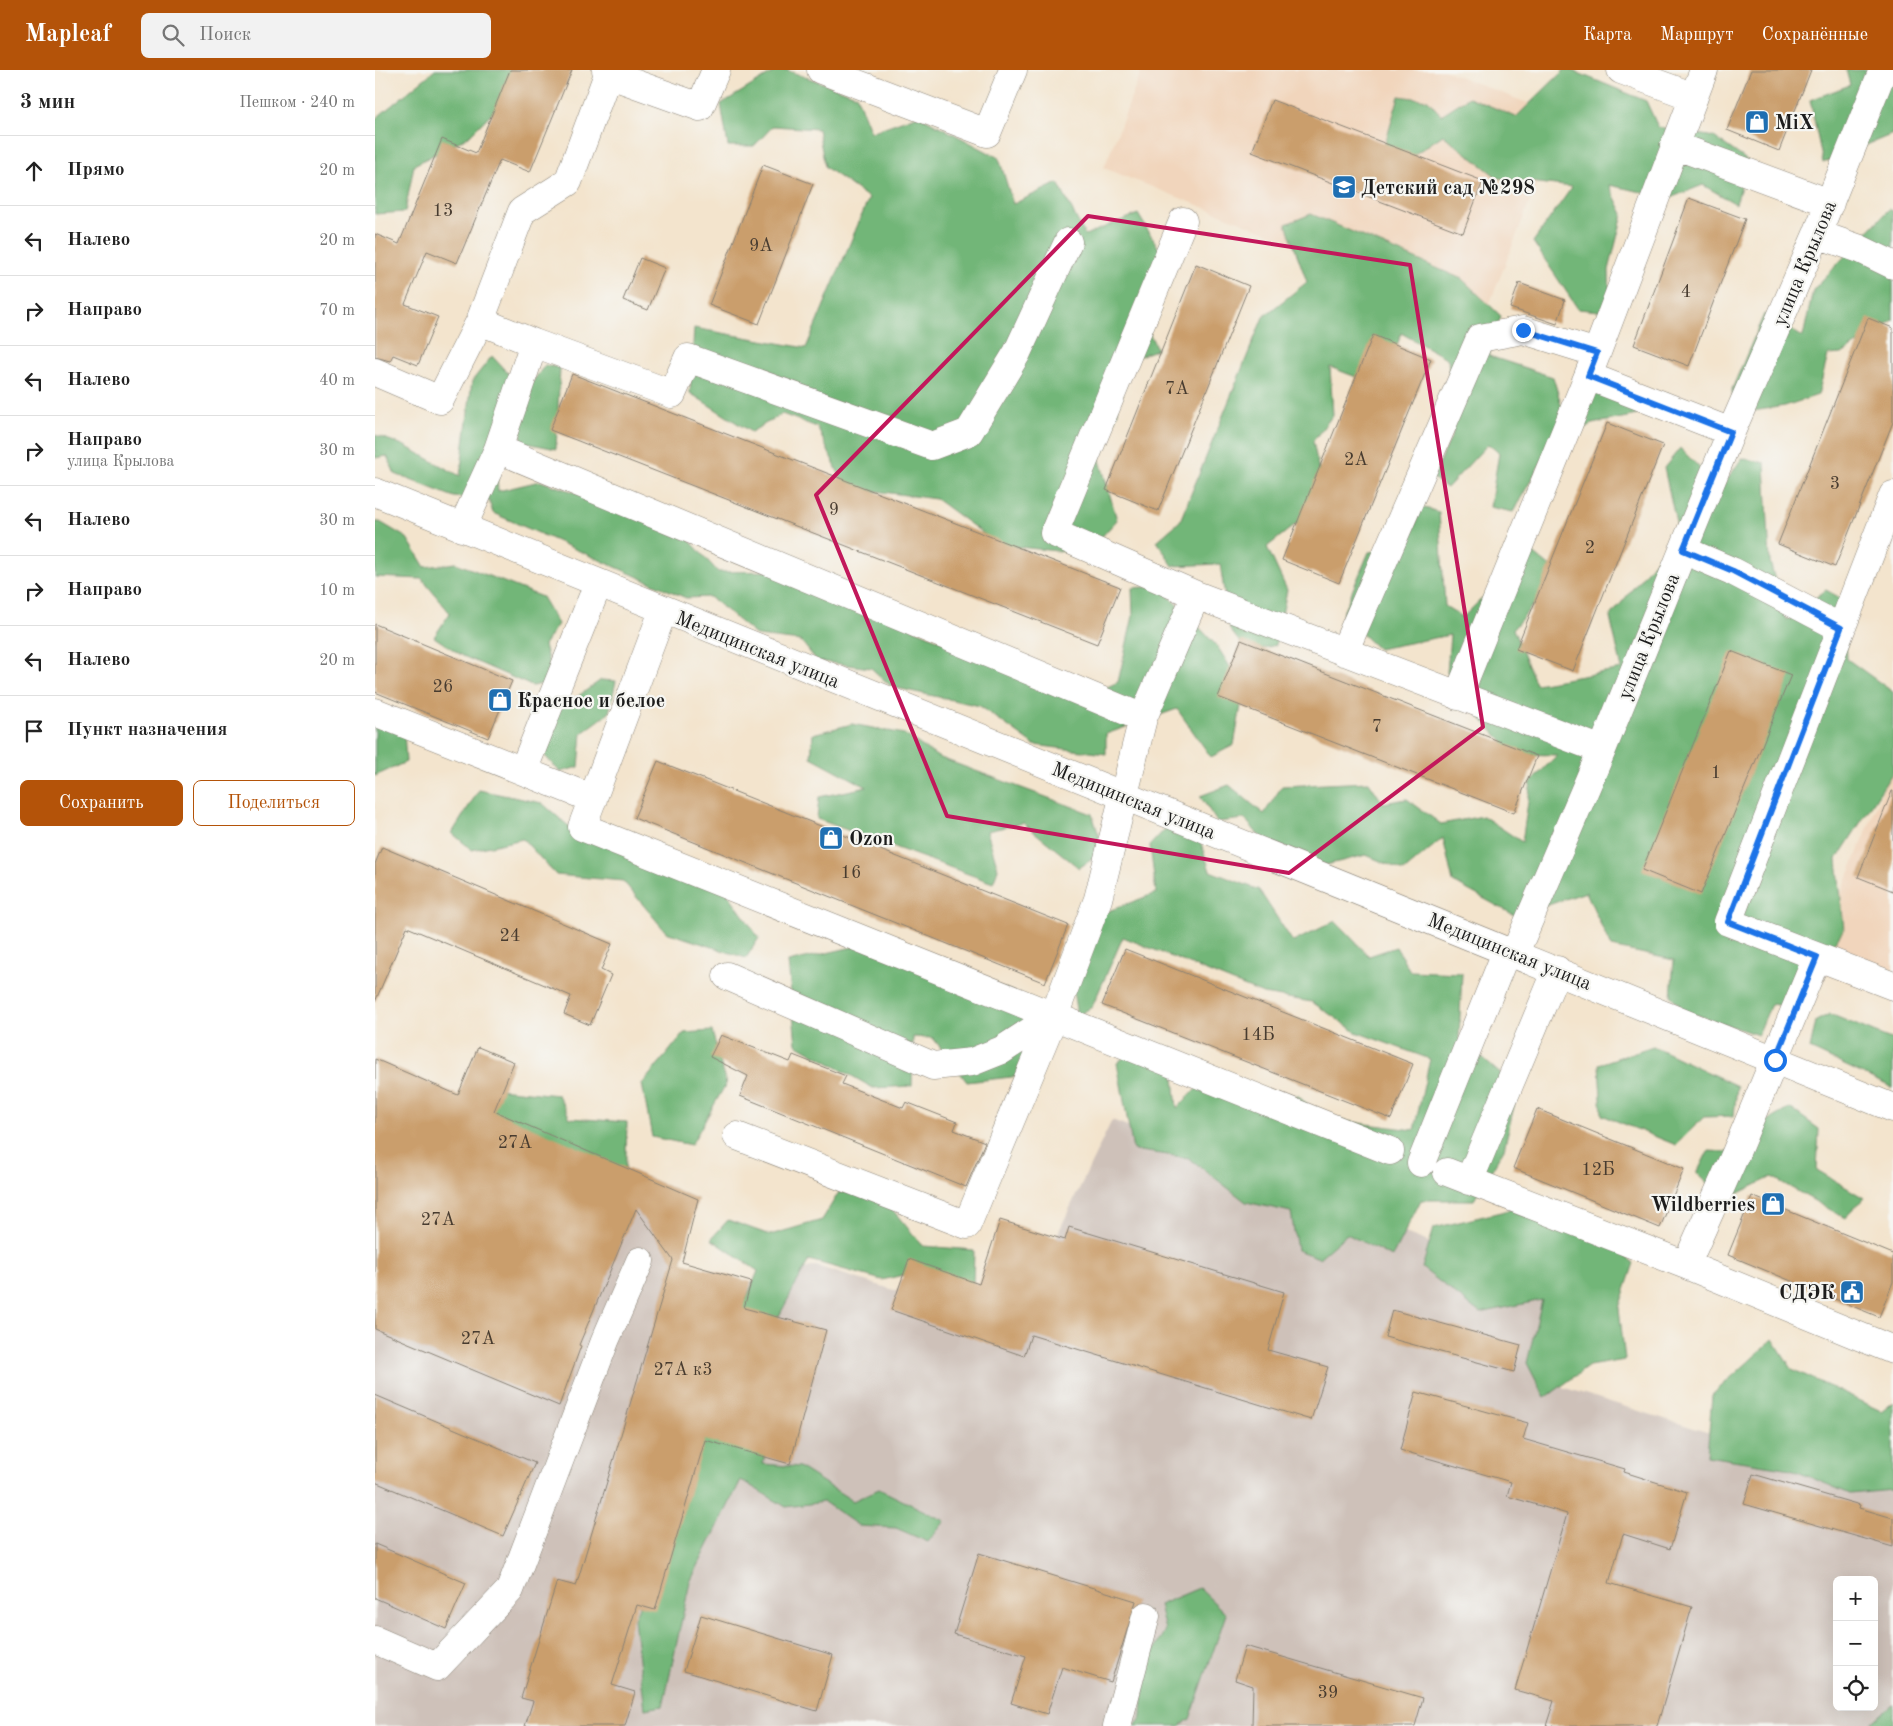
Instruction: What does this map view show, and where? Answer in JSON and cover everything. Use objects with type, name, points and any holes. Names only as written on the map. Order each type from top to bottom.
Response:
[{"type":"street","points":[[375,372],[440,400],[480,321],[522,211],[568,182],[607,72],[700,107],[717,70]]},
{"type":"street","points":[[821,70],[987,133],[1013,70]]},
{"type":"street","points":[[1621,70],[1694,97]]},
{"type":"street","points":[[1458,696],[1593,364],[1703,70]]},
{"type":"street","name":"улица Крылова","points":[[1421,1163],[1511,952],[1602,750],[1731,432],[1817,234],[1883,70]]},
{"type":"street","points":[[1674,145],[1830,203]]},
{"type":"street","points":[[1183,221],[1054,533],[1196,595],[1602,750]]},
{"type":"street","points":[[1817,234],[1861,249],[1893,264]]},
{"type":"street","points":[[480,321],[534,344],[672,394],[688,358],[932,446],[969,432],[1017,353],[1068,242]]},
{"type":"street","points":[[1344,652],[1480,338],[1523,330],[1731,432]]},
{"type":"street","points":[[462,528],[498,449],[534,344]]},
{"type":"street","points":[[498,449],[1143,718]]},
{"type":"street","name":"Медицинская улица","points":[[375,492],[663,611],[1557,970],[1893,1108]]},
{"type":"street","points":[[1893,495],[1728,922],[1893,986]]},
{"type":"street","points":[[1683,550],[1733,571],[1841,628]]},
{"type":"street","points":[[523,771],[598,584]]},
{"type":"street","points":[[737,1136],[967,1225],[1053,1016],[1097,899],[1125,796],[1143,718],[1196,595]]},
{"type":"street","points":[[663,611],[582,828],[1390,1151]]},
{"type":"street","points":[[375,712],[593,799]]},
{"type":"street","points":[[1686,1266],[1775,1060],[1817,957]]},
{"type":"street","points":[[1557,970],[1458,1177],[1686,1266],[1893,1350]]},
{"type":"street","points":[[727,976],[933,1066],[972,1062],[1002,1050],[1053,1016]]},
{"type":"street","points":[[375,1640],[437,1668],[510,1590],[601,1350],[640,1261]]},
{"type":"street","points":[[1117,1726],[1146,1616]]},
{"type":"highlighted area","points":[[1088,216],[1410,265],[1483,727],[1289,873],[947,816],[816,495]]},
{"type":"shaded area","name":"Детский сад №298","points":[[1142,70],[1443,70],[1563,117],[1484,318],[1104,168]]},
{"type":"shaded area","points":[[1893,766],[1893,999],[1811,967]]},
{"type":"shaded area","points":[[375,1059],[698,1199],[682,1262],[751,1282],[816,1266],[897,1291],[909,1259],[1026,1300],[1112,1120],[1571,1297],[1546,1382],[1893,1490],[1893,1726],[375,1726]]},
{"type":"green space","points":[[435,70],[523,70],[525,79],[468,137],[414,165],[405,212],[375,214],[375,119]]},
{"type":"green space","points":[[777,70],[786,70],[856,95],[871,132],[918,115],[999,158],[1013,204],[1058,183],[1085,235],[1138,214],[1172,270],[1138,309],[1157,349],[1106,370],[1118,412],[1099,457],[1117,520],[1086,554],[999,545],[936,499],[845,487],[817,427],[782,414],[751,432],[690,393],[694,328],[806,348],[869,198],[825,167],[818,129],[773,126],[754,146],[728,146],[721,104]]},
{"type":"green space","points":[[1564,70],[1571,70],[1646,101],[1658,127],[1714,137],[1748,161],[1736,204],[1703,185],[1670,198],[1609,185],[1623,214],[1609,270],[1610,312],[1578,309],[1533,242],[1572,187],[1498,178],[1443,135],[1406,160],[1383,151],[1399,96],[1428,100],[1441,115],[1469,97],[1516,117]]},
{"type":"green space","points":[[1846,70],[1893,70],[1893,134],[1823,163],[1810,100],[1850,85]]},
{"type":"green space","points":[[1889,209],[1893,211],[1893,320],[1842,354],[1828,355],[1818,395],[1785,406],[1733,414],[1732,389],[1764,314],[1803,337],[1813,290]]},
{"type":"green space","points":[[1311,214],[1462,279],[1501,316],[1489,356],[1553,377],[1562,407],[1607,390],[1637,415],[1592,424],[1547,452],[1513,512],[1490,507],[1499,453],[1488,444],[1447,488],[1433,478],[1453,433],[1448,359],[1401,333],[1392,363],[1364,380],[1330,367],[1333,415],[1313,441],[1322,486],[1311,512],[1267,547],[1287,590],[1276,645],[1248,652],[1230,630],[1220,564],[1173,566],[1157,541],[1180,521],[1263,317],[1307,282],[1286,224]]},
{"type":"green space","points":[[492,356],[525,392],[545,365],[560,368],[556,449],[522,442],[520,420],[494,427],[498,491],[540,481],[676,525],[718,572],[779,571],[1079,700],[1118,682],[1133,616],[1132,588],[1159,586],[1217,646],[1244,689],[1234,745],[1211,757],[1177,709],[1106,734],[1106,754],[1034,745],[980,706],[892,687],[871,668],[817,661],[801,641],[757,636],[710,597],[686,598],[493,513],[489,501],[454,497],[395,474],[387,456],[375,458],[375,435],[403,445],[460,476],[472,381]]},
{"type":"green space","points":[[1680,448],[1721,489],[1742,458],[1765,463],[1770,562],[1786,620],[1826,590],[1844,600],[1847,659],[1893,692],[1893,772],[1837,859],[1844,929],[1809,978],[1799,1008],[1771,1004],[1758,1035],[1685,1011],[1671,996],[1674,960],[1611,947],[1586,892],[1516,916],[1453,882],[1443,838],[1404,871],[1366,855],[1326,865],[1261,838],[1245,819],[1217,822],[1200,796],[1229,785],[1264,814],[1282,786],[1369,782],[1383,803],[1407,799],[1441,824],[1483,816],[1522,842],[1531,782],[1557,755],[1514,754],[1476,713],[1482,679],[1447,673],[1450,635],[1378,649],[1342,615],[1369,552],[1408,547],[1421,507],[1439,512],[1445,606],[1463,617],[1531,551],[1559,574],[1513,629],[1536,684],[1622,669],[1610,617],[1678,532],[1664,468]]},
{"type":"green space","points":[[375,522],[380,522],[407,538],[425,567],[456,563],[542,597],[558,624],[544,645],[554,682],[532,686],[463,656],[434,637],[450,613],[422,579],[375,577]]},
{"type":"green space","points":[[601,680],[616,681],[609,713],[582,733],[579,767],[560,772],[545,756],[554,713]]},
{"type":"green space","points":[[375,705],[403,716],[406,762],[375,776]]},
{"type":"green space","points":[[852,724],[904,734],[938,757],[1092,814],[1104,851],[1079,868],[1023,823],[987,831],[998,869],[993,883],[817,819],[819,797],[867,787],[811,757],[813,734]]},
{"type":"green space","points":[[479,790],[542,803],[580,836],[713,872],[759,938],[746,958],[666,932],[623,881],[556,875],[523,839],[472,850],[452,833]]},
{"type":"green space","points":[[1171,823],[1199,837],[1210,871],[1259,890],[1293,942],[1335,921],[1369,956],[1396,947],[1410,971],[1462,973],[1459,1038],[1518,1089],[1504,1149],[1474,1200],[1421,1200],[1392,1257],[1347,1234],[1319,1258],[1297,1250],[1291,1212],[1246,1202],[1189,1158],[1133,1150],[1117,1063],[1142,1042],[1172,1057],[1177,1108],[1200,1085],[1299,1096],[1319,1118],[1414,1130],[1430,1059],[1356,1032],[1312,1002],[1263,994],[1123,937],[1092,1007],[1077,1016],[1073,990],[1103,913],[1156,893],[1150,845]]},
{"type":"green space","points":[[887,939],[1015,993],[1037,1026],[1020,1076],[967,1082],[933,1038],[913,1037],[912,1086],[873,1088],[796,1044],[788,962]]},
{"type":"green space","points":[[1830,1014],[1893,1040],[1893,1088],[1810,1049],[1816,1021]]},
{"type":"green space","points":[[712,1031],[726,1084],[691,1145],[652,1137],[642,1084],[684,1033]]},
{"type":"green space","points":[[1653,1046],[1737,1086],[1734,1116],[1704,1117],[1676,1145],[1602,1115],[1599,1064]]},
{"type":"green space","points":[[479,1087],[558,1095],[570,1118],[627,1122],[625,1186],[519,1152]]},
{"type":"green space","points":[[1790,1108],[1819,1129],[1817,1170],[1864,1198],[1845,1218],[1772,1177],[1724,1200],[1697,1173],[1708,1151],[1747,1153],[1755,1128]]},
{"type":"green space","points":[[839,1192],[880,1195],[923,1246],[974,1250],[973,1287],[920,1271],[882,1280],[809,1260],[764,1344],[780,1382],[763,1464],[799,1467],[853,1501],[879,1489],[945,1521],[928,1542],[896,1528],[859,1526],[824,1502],[786,1507],[741,1480],[690,1582],[663,1706],[645,1709],[634,1619],[685,1491],[694,1425],[758,1271],[711,1239],[728,1220],[770,1235],[822,1220]]},
{"type":"green space","points":[[1551,1200],[1634,1263],[1619,1308],[1625,1360],[1589,1366],[1545,1398],[1527,1363],[1542,1300],[1480,1313],[1422,1268],[1434,1228]]},
{"type":"green space","points":[[1773,1339],[1792,1369],[1881,1411],[1893,1402],[1893,1490],[1850,1494],[1791,1469],[1707,1456],[1712,1395]]},
{"type":"green space","points":[[1199,1588],[1226,1614],[1190,1719],[1180,1726],[1135,1726],[1142,1717],[1145,1667],[1165,1630],[1159,1605]]},
{"type":"green space","points":[[1893,1704],[1893,1726],[1868,1726]]},
{"type":"building","points":[[510,70],[572,70],[530,172],[500,160],[457,263],[427,251],[405,304],[438,317],[418,365],[393,355],[390,361],[375,357],[375,234],[399,244],[442,139],[476,153]]},
{"type":"building","points":[[1751,70],[1811,70],[1779,151],[1727,130]]},
{"type":"building","points":[[1272,100],[1483,181],[1463,233],[1252,152]]},
{"type":"building","points":[[763,165],[813,184],[759,324],[709,305]]},
{"type":"building","points":[[1689,198],[1745,219],[1689,366],[1634,345]]},
{"type":"building","points":[[640,258],[665,268],[648,310],[623,300]]},
{"type":"building","points":[[1196,264],[1249,286],[1158,511],[1106,490]]},
{"type":"building","points":[[1519,283],[1565,300],[1557,324],[1510,308]]},
{"type":"building","points":[[1868,318],[1893,328],[1893,422],[1835,567],[1778,544]]},
{"type":"building","points":[[1373,335],[1431,359],[1339,583],[1282,560]]},
{"type":"building","points":[[572,374],[1120,587],[1097,644],[550,430]]},
{"type":"building","points":[[1607,423],[1663,445],[1573,671],[1516,649]]},
{"type":"building","points":[[375,624],[512,681],[488,738],[375,692]]},
{"type":"building","points":[[1241,640],[1537,756],[1514,813],[1218,697]]},
{"type":"building","points":[[1731,651],[1791,675],[1701,894],[1642,870]]},
{"type":"building","points":[[658,761],[1068,925],[1045,983],[634,818]]},
{"type":"building","points":[[1893,791],[1893,891],[1858,877]]},
{"type":"building","points":[[382,847],[612,944],[601,970],[611,975],[590,1025],[564,1014],[571,996],[407,927],[375,1002],[375,864]]},
{"type":"building","points":[[1125,949],[1413,1064],[1391,1119],[1102,1005]]},
{"type":"building","points":[[721,1035],[790,1062],[793,1055],[846,1076],[842,1084],[903,1108],[906,1102],[957,1122],[954,1130],[985,1142],[966,1187],[740,1096],[748,1076],[710,1057]]},
{"type":"building","points":[[478,1047],[514,1062],[494,1111],[698,1199],[682,1262],[751,1282],[744,1308],[826,1330],[790,1464],[705,1440],[655,1610],[637,1605],[612,1685],[635,1692],[625,1726],[525,1726],[533,1701],[521,1698],[557,1581],[576,1586],[673,1260],[636,1209],[579,1345],[581,1346],[559,1406],[375,1329],[375,1059],[458,1095]]},
{"type":"building","points":[[1537,1109],[1684,1169],[1660,1228],[1513,1168]]},
{"type":"building","points":[[1752,1196],[1893,1254],[1893,1282],[1879,1317],[1728,1255]]},
{"type":"building","points":[[1000,1220],[1065,1240],[1069,1227],[1284,1292],[1268,1350],[1328,1367],[1311,1420],[1031,1335],[1024,1356],[891,1310],[909,1259],[979,1284]]},
{"type":"building","points":[[1392,1310],[1521,1345],[1514,1372],[1385,1337]]},
{"type":"building","points":[[1416,1392],[1528,1423],[1523,1439],[1625,1469],[1624,1472],[1687,1492],[1670,1549],[1623,1534],[1609,1583],[1692,1607],[1657,1726],[1546,1726],[1554,1701],[1515,1690],[1567,1514],[1507,1496],[1511,1482],[1400,1450]]},
{"type":"building","points":[[375,1395],[535,1463],[503,1536],[375,1482]]},
{"type":"building","points":[[1753,1474],[1860,1505],[1859,1508],[1893,1518],[1893,1547],[1744,1504]]},
{"type":"building","points":[[375,1544],[466,1583],[446,1629],[375,1598]]},
{"type":"building","points":[[979,1553],[1136,1601],[1111,1682],[1062,1667],[1047,1714],[1011,1703],[1026,1656],[954,1634]]},
{"type":"building","points":[[701,1615],[833,1655],[817,1711],[684,1671]]},
{"type":"building","points":[[1245,1646],[1423,1698],[1415,1726],[1252,1726],[1253,1686],[1235,1680]]},
{"type":"place","name":"MiX","points":[[1757,122]]},
{"type":"place","name":"Детский сад №298","points":[[1344,187]]},
{"type":"place","name":"Красное и белое","points":[[500,700]]},
{"type":"place","name":"Ozon","points":[[831,838]]},
{"type":"place","name":"Wildberries","points":[[1773,1204]]},
{"type":"place","name":"СДЭК","points":[[1852,1292]]},
{"type":"route","points":[[1523,330],[1597,353],[1588,376],[1731,432],[1683,550],[1733,571],[1841,628],[1728,922],[1817,957],[1775,1060]]}]
